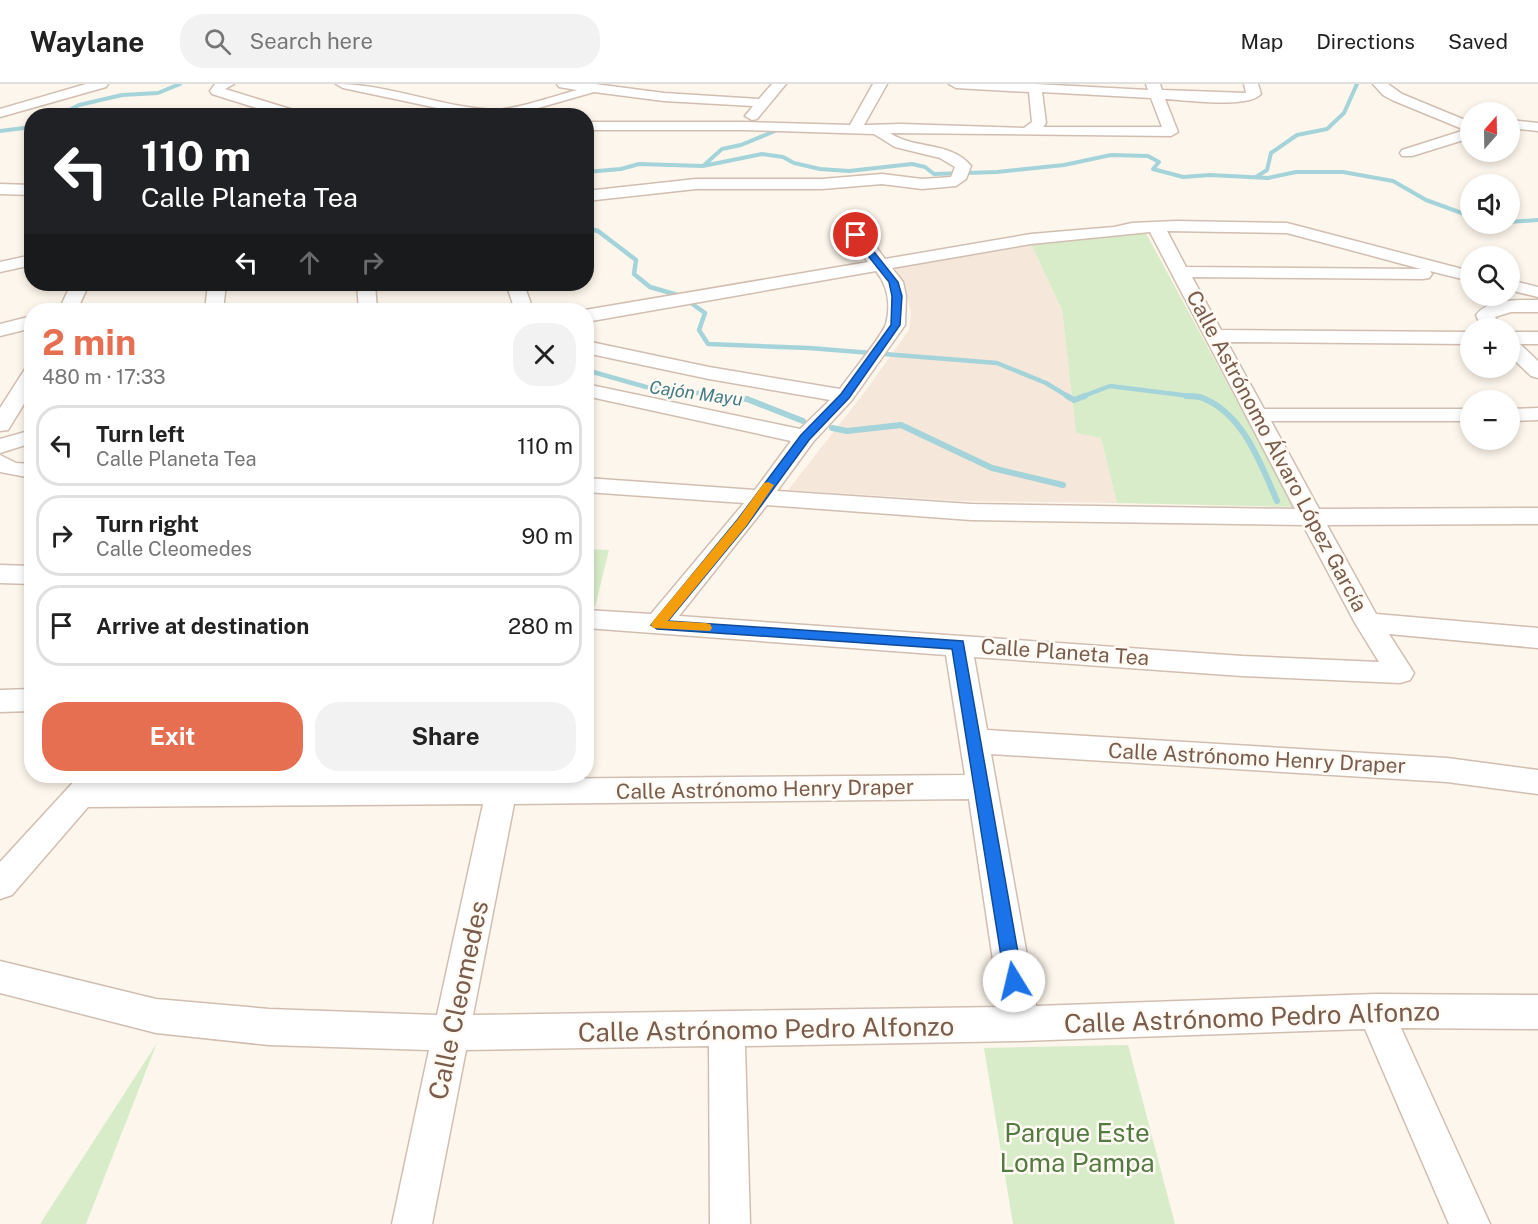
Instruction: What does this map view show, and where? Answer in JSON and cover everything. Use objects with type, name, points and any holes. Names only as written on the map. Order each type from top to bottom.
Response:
[{"type":"street","points":[[0,113],[101,84]]},
{"type":"street","points":[[227,84],[219,87],[217,91],[272,108]]},
{"type":"street","points":[[344,84],[456,108]]},
{"type":"street","points":[[564,84],[680,98],[764,103]]},
{"type":"street","points":[[534,108],[615,84]]},
{"type":"street","points":[[744,126],[779,84]]},
{"type":"street","points":[[855,129],[880,84]]},
{"type":"street","points":[[956,84],[976,89],[1155,90],[1241,98],[1254,94],[1251,84]]},
{"type":"street","points":[[1380,84],[1397,98],[1460,122]]},
{"type":"street","points":[[1027,132],[1039,123],[1035,88]]},
{"type":"street","points":[[594,126],[744,126],[881,130],[971,124],[1005,133],[1058,130],[1171,132],[1155,90]]},
{"type":"street","points":[[680,98],[717,107]]},
{"type":"street","points":[[1520,125],[1538,127]]},
{"type":"street","points":[[594,194],[696,184],[822,184],[882,179],[922,184],[956,182],[962,171],[955,158],[894,141],[880,133],[881,130]]},
{"type":"street","points":[[1407,153],[1460,136]]},
{"type":"street","points":[[0,189],[24,190]]},
{"type":"street","points":[[657,625],[743,522],[805,437],[845,396],[896,325],[897,296],[894,282],[856,235],[849,222]]},
{"type":"street","points":[[594,315],[1031,239],[1114,232],[1132,228],[1218,226],[1287,228],[1460,273]]},
{"type":"street","name":"Calle Astrónomo Álvaro López García","points":[[1156,227],[1368,623],[1400,673]]},
{"type":"street","points":[[0,267],[24,262]]},
{"type":"street","points":[[1182,272],[1460,275]]},
{"type":"street","points":[[1520,288],[1538,292]]},
{"type":"street","points":[[1486,318],[1485,315],[1492,310],[1508,306],[1538,306]]},
{"type":"street","points":[[0,330],[24,324]]},
{"type":"street","points":[[1214,336],[1460,338]]},
{"type":"street","points":[[1520,338],[1538,338]]},
{"type":"street","points":[[594,349],[709,373],[845,396]]},
{"type":"street","points":[[1520,355],[1538,372]]},
{"type":"street","points":[[2,420],[24,386]]},
{"type":"street","points":[[594,392],[805,437]]},
{"type":"street","points":[[2,420],[24,412]]},
{"type":"street","points":[[1520,415],[1538,414]]},
{"type":"street","points":[[1257,416],[1460,415]]},
{"type":"street","points":[[0,446],[24,438]]},
{"type":"street","points":[[0,462],[10,469],[24,470]]},
{"type":"street","points":[[594,486],[971,512],[1311,517],[1538,516]]},
{"type":"street","points":[[0,574],[24,575]]},
{"type":"street","name":"Calle Planeta Tea","points":[[594,620],[1242,666],[1400,673]]},
{"type":"street","points":[[1368,623],[1538,638]]},
{"type":"street","points":[[958,644],[1022,1024]]},
{"type":"street","points":[[0,700],[24,700]]},
{"type":"street","name":"Calle Astrónomo Henry Draper","points":[[974,741],[1447,770],[1536,786]]},
{"type":"street","name":"Calle Astrónomo Henry Draper","points":[[89,785],[502,784],[982,787]]},
{"type":"street","name":"Calle Cleomedes","points":[[412,1224],[502,784]]},
{"type":"street","points":[[0,885],[89,785]]},
{"type":"street","name":"Calle Astrónomo Pedro Alfonzo","points":[[0,977],[156,1016],[269,1027],[451,1033],[1022,1024],[1375,1011],[1538,1012]]},
{"type":"street","points":[[1375,1011],[1470,1224]]},
{"type":"street","points":[[727,1030],[730,1224]]},
{"type":"shaded area","points":[[1031,244],[1062,310],[1076,433],[1101,438],[1117,503],[961,501],[788,490],[864,393],[909,330],[911,313],[896,268]]},
{"type":"green space","points":[[1146,233],[1294,507],[1117,503],[1101,438],[1076,433],[1062,310],[1031,244]]},
{"type":"green space","points":[[594,549],[609,550],[595,607]]},
{"type":"green space","points":[[157,1043],[86,1224],[40,1224]]},
{"type":"green space","name":"Parque Este Loma Pampa","points":[[1128,1045],[1175,1224],[1013,1224],[984,1048]]},
{"type":"waterway","points":[[73,108],[122,95],[158,93],[180,84]]},
{"type":"waterway","points":[[1256,177],[1267,170],[1271,153],[1297,135],[1327,129],[1344,113],[1357,84]]},
{"type":"waterway","points":[[0,131],[24,128]]},
{"type":"waterway","points":[[703,166],[722,149],[741,145],[775,131]]},
{"type":"waterway","points":[[703,166],[762,154],[783,157],[794,163],[820,169],[849,171],[912,164],[925,167],[934,174],[997,172],[1064,165],[1111,155],[1148,156],[1159,162],[1153,169],[1183,177],[1210,175],[1268,178],[1296,172],[1343,172],[1393,181],[1426,200],[1460,212]]},
{"type":"waterway","points":[[594,171],[621,169],[639,164],[703,166]]},
{"type":"waterway","points":[[1520,221],[1538,220]]},
{"type":"waterway","points":[[594,230],[636,260],[634,274],[650,287],[681,296],[705,313],[699,330],[708,344],[809,348],[997,363],[1046,383],[1069,397]]},
{"type":"waterway","name":"Cajón Mayu","points":[[594,372],[646,387],[732,397]]},
{"type":"waterway","points":[[1081,397],[1110,386],[1190,396]]},
{"type":"waterway","name":"Cajón Mayu","points":[[719,396],[747,399],[803,421]]},
{"type":"waterway","points":[[1067,396],[1074,400],[1085,396]]},
{"type":"waterway","points":[[1190,396],[1203,398],[1219,407],[1241,429],[1250,442],[1277,501]]},
{"type":"waterway","points":[[1190,396],[1198,397]]},
{"type":"waterway","name":"Cajón Mayu","points":[[832,428],[847,431],[901,425],[992,468],[1063,485]]},
{"type":"slow traffic","points":[[705,628],[657,625],[743,522],[768,485]]},
{"type":"route","points":[[856,235],[894,282],[897,296],[896,325],[845,396],[805,437],[743,522],[657,625],[958,644],[1014,981]]}]
